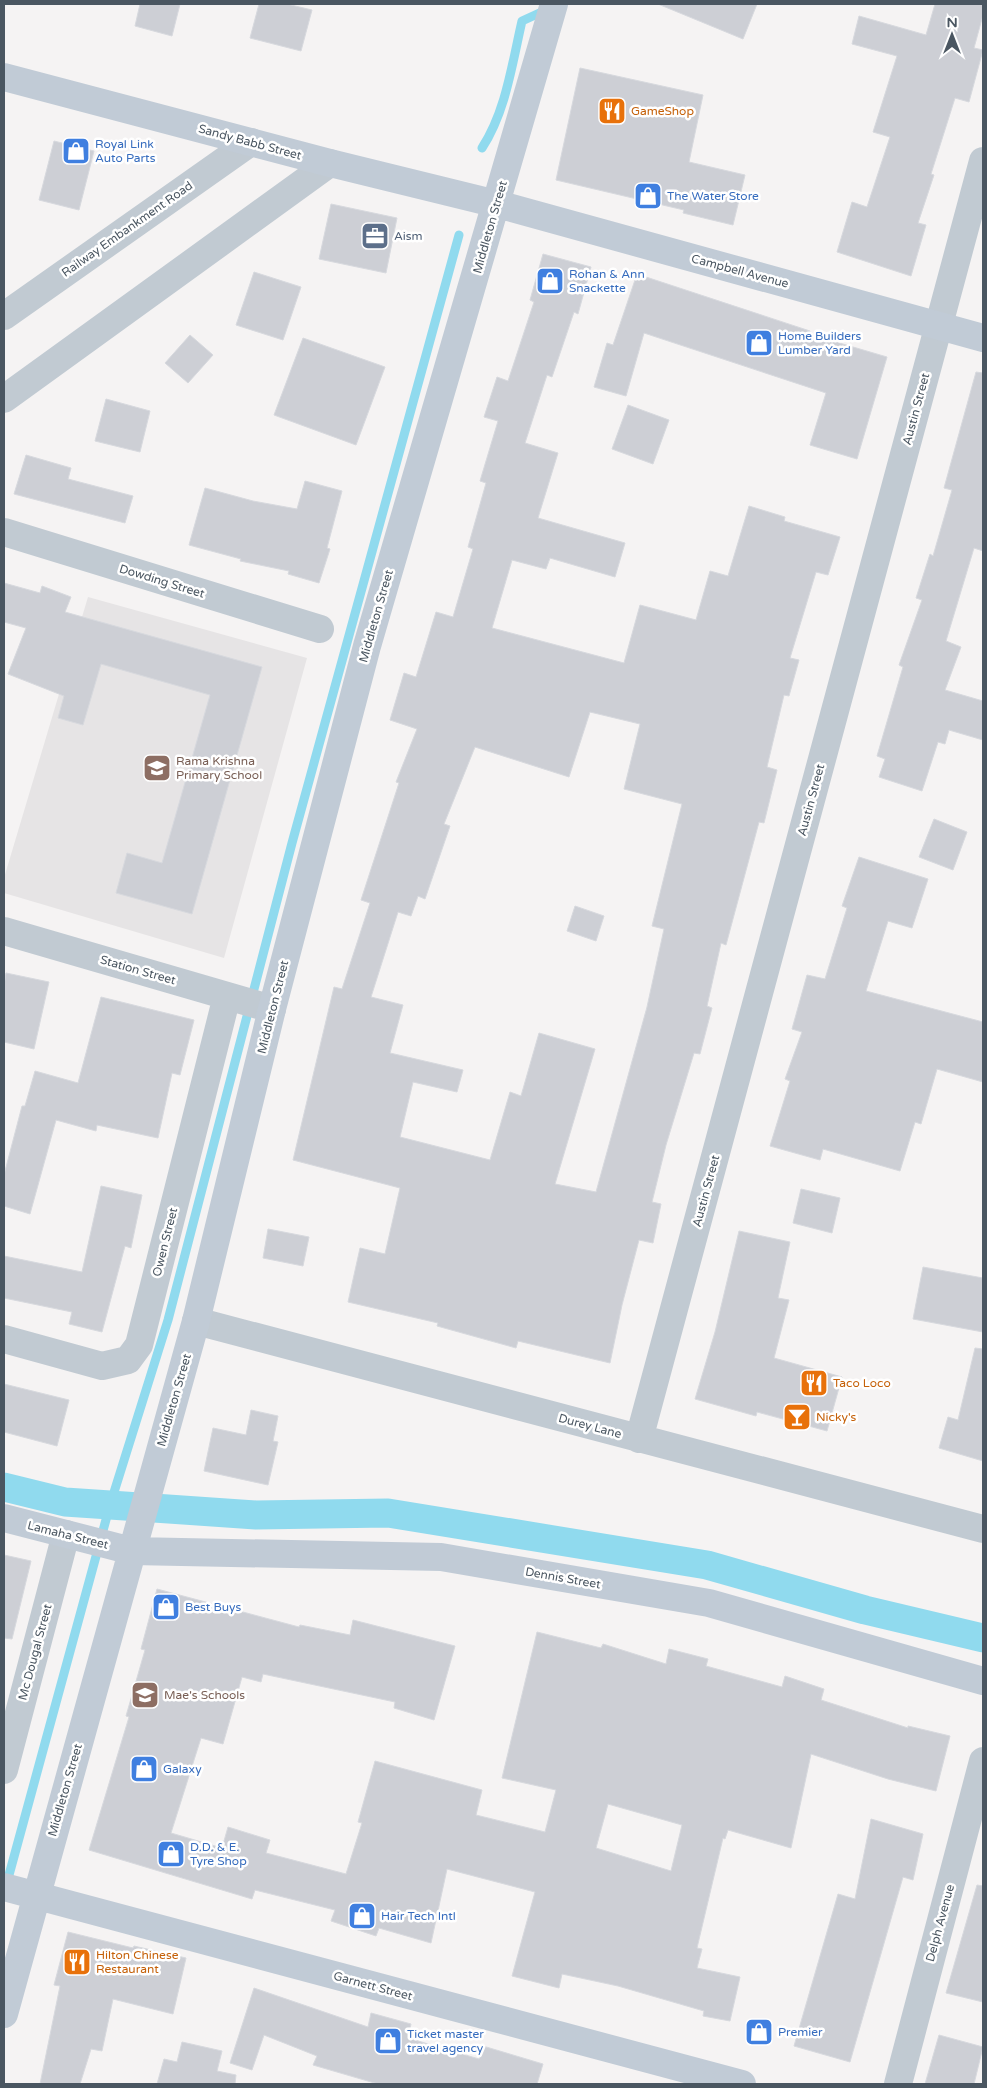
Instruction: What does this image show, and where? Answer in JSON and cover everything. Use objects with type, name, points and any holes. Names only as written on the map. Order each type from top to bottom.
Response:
[{"type":"street","name":"Middleton Street","points":[[4,2014],[126,1549],[139,1524],[196,1321],[272,1008],[367,646],[554,4]]},
{"type":"street","name":"Sandy Babb Street","points":[[4,77],[330,163],[496,204]]},
{"type":"street","name":"Railway Embankment Road","points":[[4,316],[251,142]]},
{"type":"street","name":"Austin Street","points":[[639,1440],[983,161]]},
{"type":"street","points":[[4,399],[330,163]]},
{"type":"street","name":"Campbell Avenue","points":[[496,204],[983,338]]},
{"type":"street","name":"Dowding Street","points":[[4,532],[320,629]]},
{"type":"street","name":"Station Street","points":[[4,931],[272,1008]]},
{"type":"street","name":"Owen Street","points":[[4,1338],[102,1366],[128,1360],[139,1345],[227,996]]},
{"type":"street","name":"Durey Lane","points":[[196,1321],[639,1440],[983,1529]]},
{"type":"street","name":"Lamaha Street","points":[[4,1518],[126,1549]]},
{"type":"street","name":"Mc Dougal Street","points":[[4,1770],[71,1535]]},
{"type":"street","name":"Dennis Street","points":[[126,1549],[441,1557],[709,1603],[983,1681]]},
{"type":"street","name":"Delph Avenue","points":[[898,2084],[983,1761]]},
{"type":"street","name":"Garnett Street","points":[[4,1887],[742,2084]]},
{"type":"shaded area","name":"Rama Krishna Primary School","points":[[88,597],[307,658],[224,958],[4,893],[4,878]]},
{"type":"building","points":[[140,4],[180,4],[172,36],[135,26]]},
{"type":"building","points":[[259,4],[287,4],[312,10],[301,51],[250,38]]},
{"type":"building","points":[[658,4],[757,4],[743,39]]},
{"type":"building","points":[[935,4],[983,4],[983,15],[974,48],[983,50],[969,102],[955,98],[931,174],[934,175],[918,223],[926,225],[911,276],[837,252],[852,202],[867,207],[890,137],[873,132],[897,56],[852,44],[859,16],[926,35]]},
{"type":"building","points":[[580,68],[703,95],[689,162],[745,175],[733,225],[683,213],[684,210],[556,180]]},
{"type":"building","points":[[54,141],[94,151],[79,210],[39,200]]},
{"type":"building","points":[[331,204],[397,218],[386,273],[319,259]]},
{"type":"building","points":[[543,254],[591,267],[578,314],[574,312],[552,377],[547,375],[525,443],[558,453],[538,518],[625,543],[615,577],[550,558],[546,569],[512,560],[492,628],[624,663],[640,605],[696,620],[710,571],[728,576],[749,506],[785,517],[784,521],[840,537],[828,575],[816,572],[790,658],[799,660],[789,696],[784,695],[767,767],[777,770],[764,823],[759,822],[726,945],[721,943],[707,1006],[712,1008],[700,1054],[694,1053],[666,1145],[652,1202],[661,1204],[653,1243],[639,1240],[622,1305],[610,1363],[518,1341],[516,1348],[437,1326],[438,1323],[348,1302],[360,1248],[385,1254],[400,1188],[293,1160],[334,987],[342,989],[370,903],[361,900],[399,783],[396,782],[417,729],[390,720],[404,673],[416,677],[436,612],[453,617],[473,549],[468,547],[486,483],[480,481],[498,421],[484,417],[497,377],[508,381],[534,302],[530,300]],"holes":[[[590,712],[640,724],[624,789],[682,804],[652,926],[664,929],[647,1007],[596,1192],[555,1184],[595,1049],[539,1033],[521,1096],[510,1092],[490,1160],[400,1137],[413,1082],[457,1092],[463,1070],[390,1053],[403,1005],[371,997],[398,912],[411,916],[418,896],[425,899],[450,826],[444,824],[475,747],[569,777]]]},
{"type":"building","points":[[254,272],[301,287],[283,340],[236,325]]},
{"type":"building","points":[[637,274],[810,331],[809,334],[887,357],[857,459],[810,445],[826,393],[644,333],[626,396],[594,387],[607,343],[613,345]]},
{"type":"building","points":[[190,335],[213,355],[188,383],[165,363]]},
{"type":"building","points":[[303,338],[385,367],[356,445],[274,415]]},
{"type":"building","points":[[976,372],[983,373],[983,551],[974,548],[946,641],[961,647],[945,690],[983,701],[983,740],[949,730],[945,744],[938,742],[922,791],[879,777],[885,759],[877,756],[903,667],[899,665],[922,600],[916,598],[930,554],[933,556],[952,490],[944,488]]},
{"type":"building","points":[[106,399],[150,411],[140,452],[95,441]]},
{"type":"building","points":[[628,405],[669,420],[653,464],[612,449]]},
{"type":"building","points":[[26,455],[71,468],[68,479],[133,496],[125,523],[14,494]]},
{"type":"building","points":[[305,481],[342,491],[327,548],[330,549],[319,583],[288,574],[289,571],[240,561],[241,559],[189,545],[205,488],[253,501],[297,509]]},
{"type":"building","points":[[4,583],[40,593],[42,586],[71,597],[65,612],[262,667],[192,914],[116,893],[127,853],[162,863],[210,695],[101,664],[83,725],[58,718],[64,696],[8,674],[26,628],[4,622]]},
{"type":"building","points":[[934,819],[967,832],[953,870],[919,857]]},
{"type":"building","points":[[859,857],[928,879],[912,928],[888,921],[866,991],[983,1022],[983,1082],[937,1069],[921,1124],[915,1122],[900,1171],[823,1149],[820,1160],[770,1146],[790,1081],[785,1079],[802,1032],[792,1029],[807,975],[825,979],[847,908],[842,906]]},
{"type":"building","points":[[575,906],[604,916],[596,941],[567,931]]},
{"type":"building","points":[[6,973],[49,982],[34,1049],[4,1042],[4,985]]},
{"type":"building","points":[[101,997],[194,1020],[180,1075],[172,1073],[158,1138],[97,1125],[96,1131],[56,1120],[30,1214],[4,1206],[4,1175],[22,1106],[25,1106],[35,1071],[78,1083]]},
{"type":"building","points":[[101,1186],[142,1195],[131,1248],[125,1246],[102,1332],[69,1324],[72,1312],[4,1298],[4,1256],[82,1272]]},
{"type":"building","points":[[801,1189],[840,1198],[832,1233],[793,1223]]},
{"type":"building","points":[[268,1229],[309,1237],[303,1266],[263,1258]]},
{"type":"building","points":[[739,1231],[790,1242],[778,1298],[789,1300],[774,1358],[842,1377],[827,1431],[757,1412],[756,1416],[695,1399],[715,1332]]},
{"type":"building","points":[[923,1267],[983,1278],[983,1332],[913,1319]]},
{"type":"building","points":[[975,1348],[983,1349],[983,1461],[939,1448],[948,1417],[958,1420]]},
{"type":"building","points":[[4,1384],[69,1400],[57,1446],[4,1432]]},
{"type":"building","points":[[251,1410],[278,1416],[273,1441],[278,1442],[268,1485],[204,1471],[213,1428],[246,1435]]},
{"type":"building","points":[[4,1555],[31,1561],[12,1639],[4,1638]]},
{"type":"building","points":[[157,1589],[299,1627],[300,1625],[350,1635],[353,1620],[455,1646],[434,1720],[394,1708],[395,1702],[263,1674],[261,1682],[242,1677],[223,1744],[201,1738],[171,1833],[222,1848],[228,1827],[270,1840],[266,1853],[346,1874],[362,1823],[358,1822],[375,1761],[482,1790],[476,1815],[545,1832],[556,1790],[502,1778],[537,1632],[601,1648],[603,1644],[666,1664],[669,1649],[708,1659],[706,1666],[782,1687],[785,1676],[824,1689],[821,1700],[908,1728],[908,1726],[950,1736],[936,1791],[888,1779],[811,1754],[791,1848],[728,1830],[725,1839],[723,1838],[697,1948],[702,1949],[697,1968],[740,1977],[730,2021],[703,2016],[704,2011],[618,1986],[562,1974],[559,1988],[512,1976],[535,1892],[447,1869],[431,1943],[379,1928],[376,1936],[331,1921],[335,1910],[255,1890],[252,1899],[89,1850],[129,1717],[126,1716],[145,1650],[141,1649]],"holes":[[[608,1804],[682,1825],[671,1871],[596,1848]]]},
{"type":"building","points":[[871,1819],[923,1834],[913,1880],[903,1877],[850,2062],[794,2046],[838,1894],[855,1899]]},
{"type":"building","points":[[977,1885],[983,1886],[983,2002],[946,1993]]},
{"type":"building","points":[[68,1932],[133,1948],[134,1946],[186,1958],[173,2014],[113,1999],[102,2051],[91,2049],[80,2084],[40,2084],[60,1986],[54,1985]]},
{"type":"building","points":[[254,1988],[368,2027],[371,2013],[411,2024],[408,2038],[479,2059],[483,2046],[543,2064],[537,2084],[378,2084],[313,2065],[317,2056],[264,2035],[252,2070],[230,2063]]},
{"type":"building","points":[[939,2035],[983,2047],[974,2084],[925,2084]]},
{"type":"building","points":[[182,2042],[222,2051],[217,2071],[236,2075],[235,2084],[157,2084],[164,2059],[177,2062]]},
{"type":"waterway","points":[[482,148],[503,103],[522,21],[546,10]]},
{"type":"waterway","points":[[6,1886],[110,1505],[168,1320],[292,843],[459,235]]},
{"type":"waterway","points":[[4,1487],[65,1502],[256,1515],[388,1513],[707,1565],[865,1610],[983,1638]]},
{"type":"place","name":"GameShop","points":[[612,111]]},
{"type":"place","name":"Royal Link Auto Parts","points":[[76,151]]},
{"type":"place","name":"The Water Store","points":[[648,196]]},
{"type":"place","name":"Aism","points":[[375,236]]},
{"type":"place","name":"Rohan & Ann Snackette","points":[[550,281]]},
{"type":"place","name":"Home Builders Lumber Yard","points":[[759,343]]},
{"type":"place","name":"Rama Krishna Primary School","points":[[157,768]]},
{"type":"place","name":"Taco Loco","points":[[814,1383]]},
{"type":"place","name":"Nicky's","points":[[797,1417]]},
{"type":"place","name":"Best Buys","points":[[166,1607]]},
{"type":"place","name":"Mae's Schools","points":[[145,1695]]},
{"type":"place","name":"Galaxy","points":[[144,1769]]},
{"type":"place","name":"D.D. & E. Tyre Shop","points":[[171,1854]]},
{"type":"place","name":"Hair Tech Intl","points":[[362,1916]]},
{"type":"place","name":"Hilton Chinese Restaurant","points":[[77,1962]]},
{"type":"place","name":"Premier","points":[[759,2032]]},
{"type":"place","name":"Ticket master travel agency","points":[[388,2041]]}]
